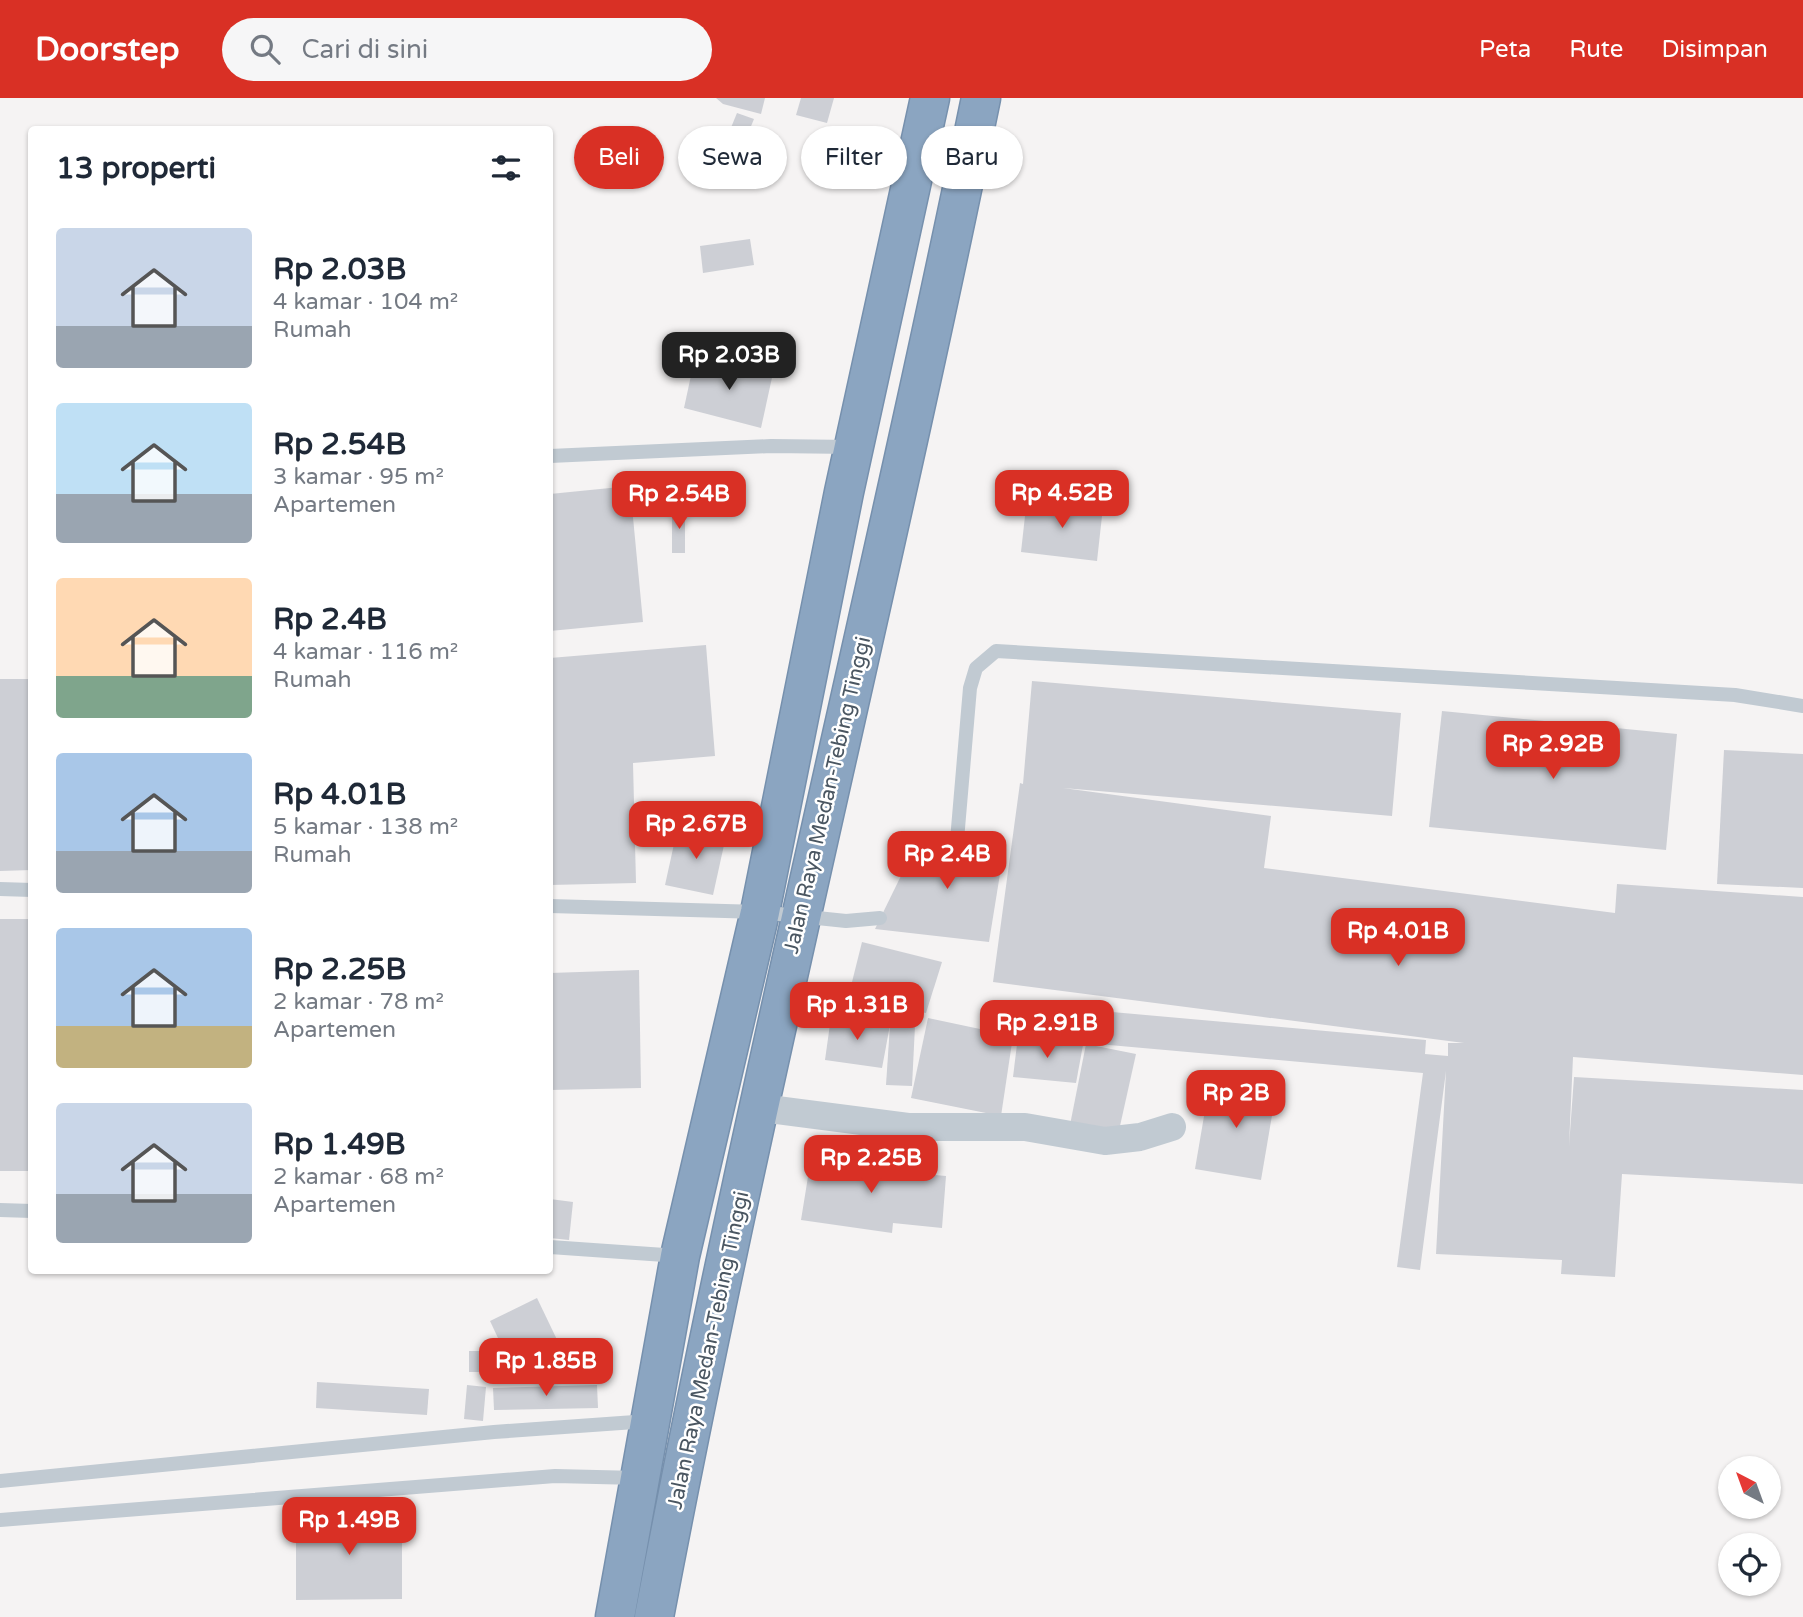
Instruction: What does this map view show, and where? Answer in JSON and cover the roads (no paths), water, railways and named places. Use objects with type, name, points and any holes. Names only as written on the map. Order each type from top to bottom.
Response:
[{"type":"highway","name":"Jalan Raya Medan-Tebing Tinggi","points":[[615,1617],[681,1256],[760,912],[930,98]]},
{"type":"highway","name":"Jalan Raya Medan-Tebing Tinggi","points":[[654,1617],[718,1291],[761,1108],[800,915],[902,468],[981,98]]},
{"type":"street","points":[[761,1108],[908,1127],[1025,1127],[1105,1142],[1140,1137],[1172,1127]]},
{"type":"lane","points":[[553,456],[771,446],[855,447]]},
{"type":"lane","points":[[957,840],[970,688],[976,668],[996,651],[1735,695],[1803,706]]},
{"type":"lane","points":[[0,889],[28,890]]},
{"type":"lane","points":[[553,906],[760,912],[846,921],[880,918]]},
{"type":"lane","points":[[0,1210],[28,1211]]},
{"type":"lane","points":[[553,1247],[681,1256]]},
{"type":"lane","points":[[0,1481],[494,1432],[650,1421]]},
{"type":"lane","points":[[0,1520],[555,1476],[639,1478]]}]
